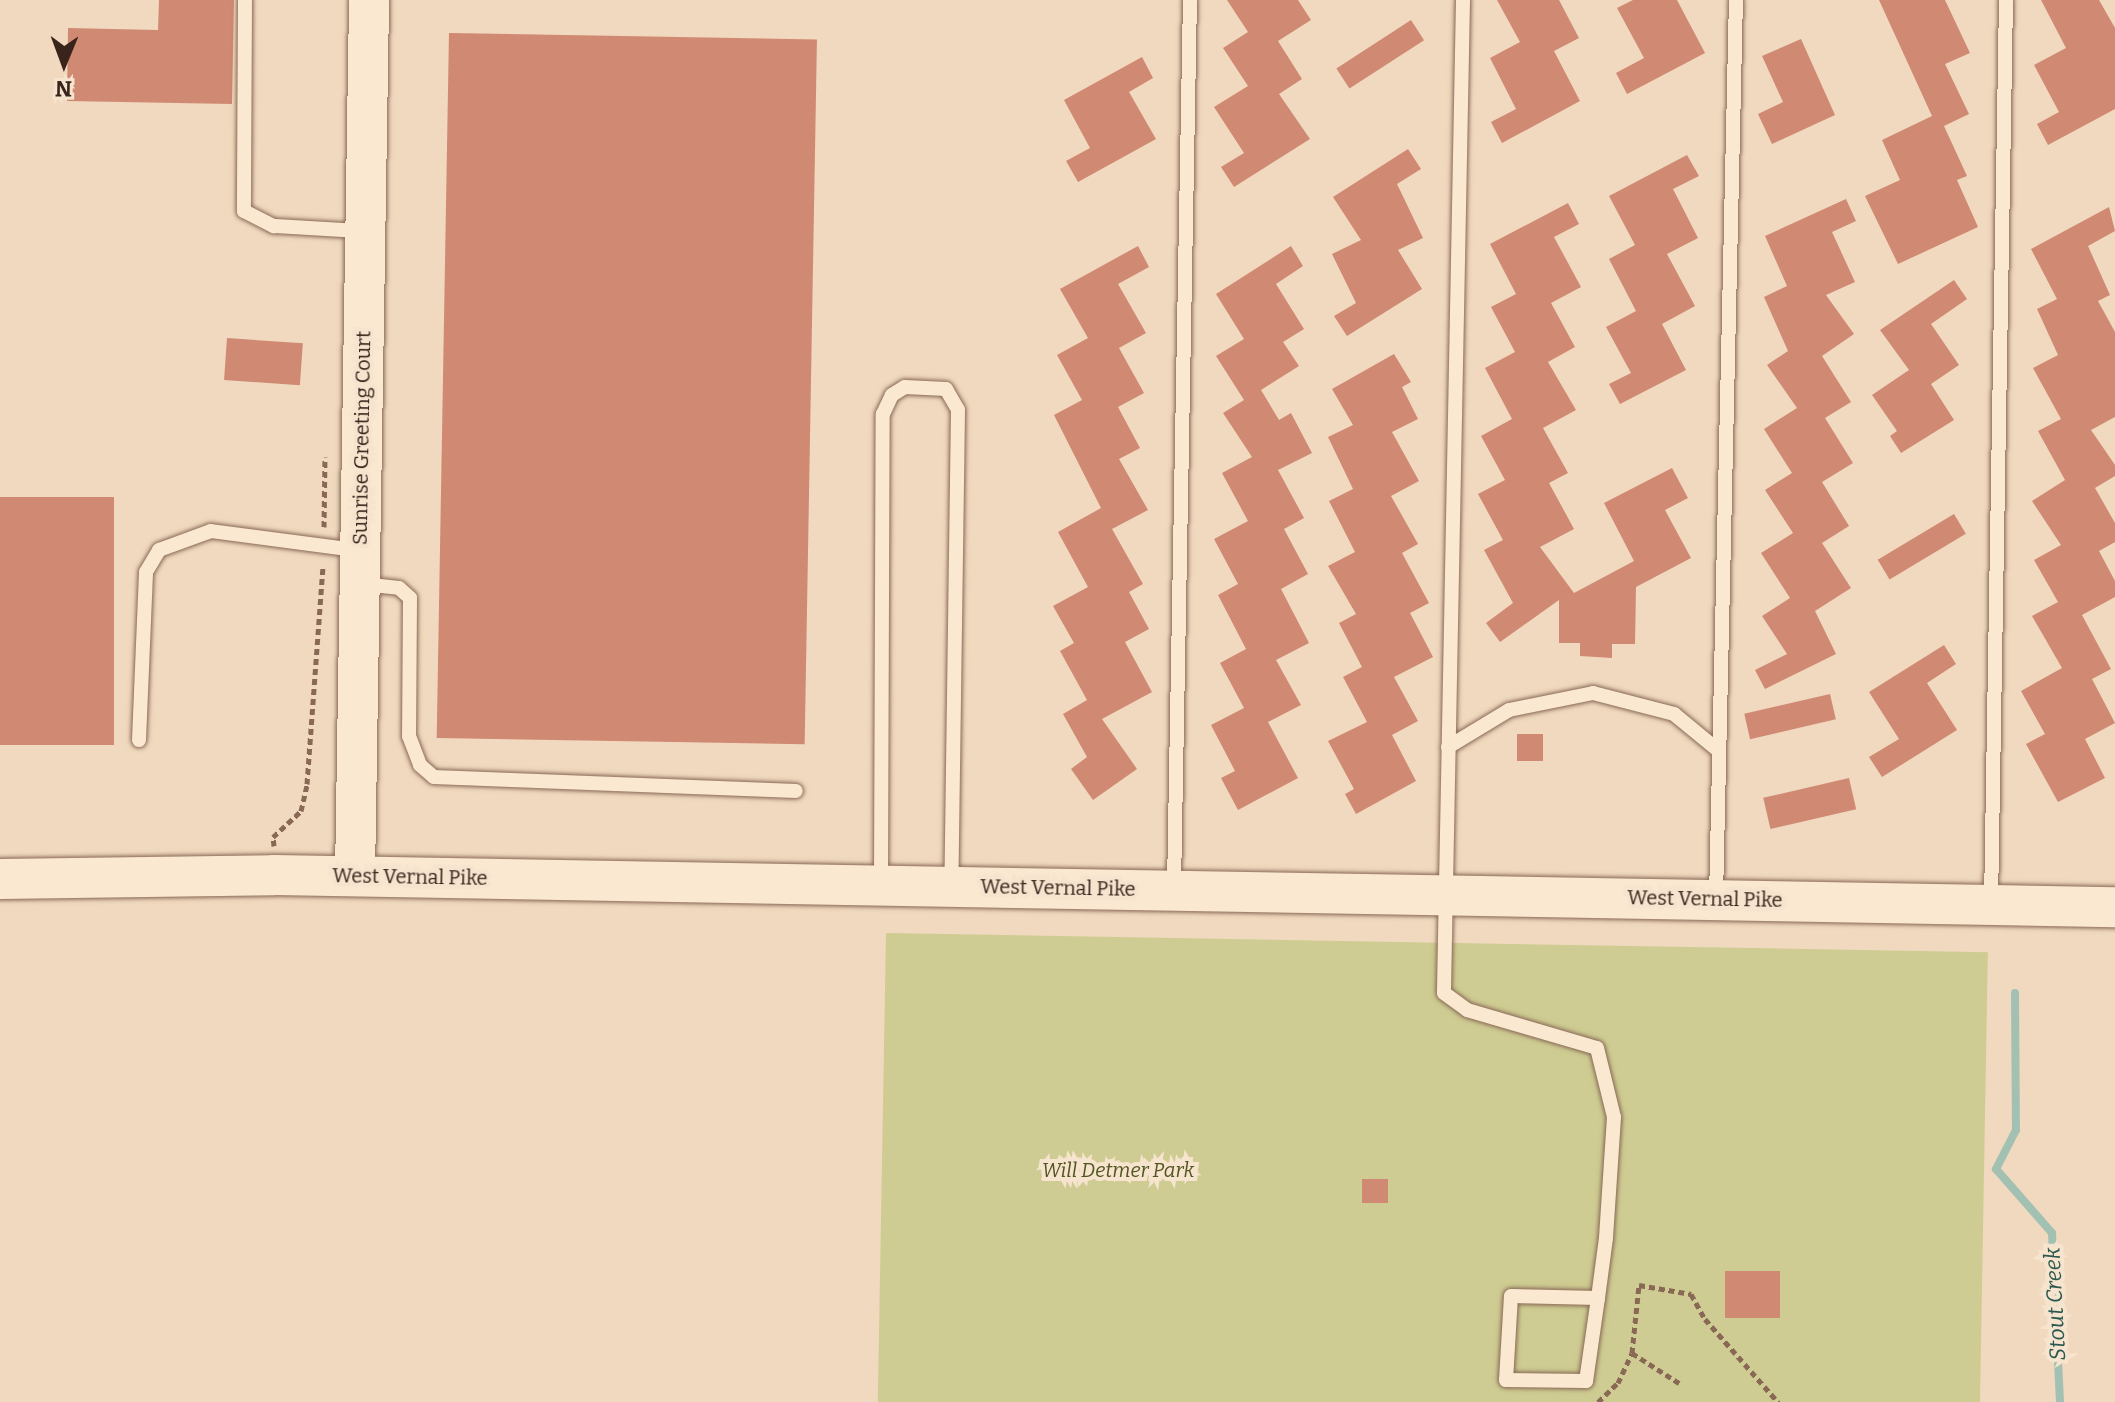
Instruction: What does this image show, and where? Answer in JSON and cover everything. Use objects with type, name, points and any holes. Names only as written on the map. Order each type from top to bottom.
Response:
[{"type":"main road","name":"Sunrise Greeting Court","points":[[355,876],[348,560],[366,231],[369,0]]},
{"type":"main road","name":"West Vernal Pike","points":[[0,879],[355,876],[2115,907]]},
{"type":"lane","points":[[245,0],[244,211],[274,226],[366,231]]},
{"type":"lane","points":[[1174,890],[1190,0]]},
{"type":"lane","points":[[1463,0],[1444,993],[1467,1010],[1597,1048],[1614,1117],[1598,1298],[1586,1381],[1506,1380],[1511,1296],[1598,1298]]},
{"type":"lane","points":[[1716,900],[1736,0]]},
{"type":"lane","points":[[1991,905],[2006,0]]},
{"type":"lane","points":[[881,885],[883,414],[892,395],[905,387],[946,389],[958,410],[951,886]]},
{"type":"lane","points":[[139,740],[146,572],[159,550],[211,531],[348,560],[399,588],[410,598],[409,736],[420,765],[434,777],[796,791]]},
{"type":"lane","points":[[1448,747],[1509,710],[1593,693],[1674,714],[1719,751]]},
{"type":"path","points":[[273,837],[301,811],[348,560],[326,451]]},
{"type":"path","points":[[1598,1402],[1618,1383],[1632,1353],[1639,1285],[1691,1294],[1705,1319],[1778,1402]]},
{"type":"path","points":[[1632,1353],[1679,1383]]},
{"type":"green space","name":"Will Detmer Park","points":[[886,933],[1988,952],[1980,1402],[878,1402]]},
{"type":"building","points":[[159,0],[234,0],[232,104],[67,101],[68,28],[158,30]]},
{"type":"building","points":[[1227,0],[1298,0],[1311,20],[1278,41],[1302,79],[1279,94],[1310,139],[1234,187],[1221,167],[1244,153],[1214,107],[1248,86],[1223,48],[1248,32]]},
{"type":"building","points":[[1497,0],[1559,0],[1579,38],[1554,51],[1580,101],[1502,143],[1491,122],[1516,109],[1490,58],[1520,42]]},
{"type":"building","points":[[1633,0],[1677,0],[1705,53],[1627,94],[1616,73],[1644,58],[1617,8]]},
{"type":"building","points":[[1879,0],[1945,0],[1970,53],[1945,64],[1969,114],[1944,126],[1967,176],[1957,180],[1978,227],[1898,264],[1865,196],[1900,180],[1882,140],[1932,116]]},
{"type":"building","points":[[2041,0],[2099,0],[2115,28],[2115,109],[2048,145],[2037,124],[2059,112],[2034,65],[2066,48]]},
{"type":"building","points":[[1411,20],[1424,40],[1349,89],[1336,68]]},
{"type":"building","points":[[449,33],[817,39],[805,744],[437,738]]},
{"type":"building","points":[[1801,39],[1835,115],[1772,144],[1758,114],[1783,102],[1762,56]]},
{"type":"building","points":[[1142,57],[1153,78],[1129,92],[1156,139],[1078,182],[1066,161],[1090,148],[1064,100]]},
{"type":"building","points":[[1408,149],[1421,169],[1397,184],[1423,238],[1398,250],[1422,289],[1347,336],[1334,316],[1356,303],[1332,254],[1361,240],[1333,197]]},
{"type":"building","points":[[1687,155],[1699,176],[1673,189],[1698,238],[1667,254],[1695,306],[1662,324],[1686,370],[1620,404],[1609,384],[1631,373],[1606,327],[1636,311],[1609,259],[1635,245],[1609,196]]},
{"type":"building","points":[[1846,199],[1856,221],[1832,232],[1855,282],[1826,295],[1854,334],[1822,356],[1851,402],[1825,418],[1853,463],[1822,482],[1849,526],[1822,543],[1851,588],[1815,611],[1836,654],[1765,689],[1755,670],[1787,654],[1762,616],[1790,598],[1761,553],[1793,533],[1765,490],[1792,473],[1764,429],[1797,408],[1767,365],[1788,351],[1764,297],[1787,286],[1765,236]]},
{"type":"building","points":[[1568,203],[1579,224],[1554,237],[1581,287],[1551,303],[1575,347],[1548,362],[1576,410],[1543,428],[1568,473],[1549,483],[1574,529],[1540,547],[1574,593],[1634,561],[1604,503],[1672,468],[1688,498],[1665,510],[1691,558],[1636,587],[1635,644],[1612,644],[1612,658],[1580,656],[1580,643],[1559,643],[1559,600],[1500,642],[1486,623],[1513,603],[1484,550],[1503,540],[1478,494],[1505,480],[1481,436],[1512,419],[1485,368],[1515,352],[1491,307],[1516,294],[1490,244]]},
{"type":"building","points":[[2109,207],[2115,231],[2088,246],[2110,295],[2098,301],[2115,332],[2115,417],[2091,430],[2115,465],[2115,476],[2095,488],[2115,523],[2115,542],[2099,551],[2115,581],[2115,597],[2082,615],[2111,669],[2092,679],[2115,723],[2085,739],[2105,778],[2058,802],[2026,744],[2045,734],[2021,691],[2062,668],[2032,616],[2058,602],[2034,560],[2061,545],[2032,501],[2065,480],[2038,431],[2061,419],[2033,368],[2058,355],[2037,309],[2057,299],[2031,249]]},
{"type":"building","points":[[1138,246],[1149,267],[1118,284],[1146,333],[1119,348],[1144,393],[1118,407],[1140,448],[1119,459],[1148,510],[1112,529],[1143,584],[1129,592],[1149,629],[1125,642],[1152,692],[1102,719],[1137,769],[1093,800],[1071,769],[1087,757],[1063,714],[1087,700],[1060,651],[1074,643],[1053,606],[1088,587],[1058,532],[1101,508],[1054,415],[1082,400],[1057,355],[1088,338],[1060,289]]},
{"type":"building","points":[[1291,246],[1303,266],[1276,284],[1304,329],[1283,342],[1299,366],[1261,390],[1279,420],[1291,413],[1312,453],[1278,470],[1304,518],[1284,529],[1308,574],[1281,589],[1309,643],[1276,660],[1301,705],[1268,722],[1298,778],[1238,810],[1221,778],[1235,771],[1211,725],[1244,708],[1220,663],[1246,649],[1218,595],[1238,584],[1214,539],[1248,521],[1222,473],[1252,457],[1223,413],[1244,400],[1216,356],[1244,339],[1216,294]]},
{"type":"building","points":[[1954,280],[1967,299],[1931,324],[1959,365],[1931,384],[1954,420],[1901,453],[1890,436],[1897,431],[1872,395],[1909,370],[1880,330]]},
{"type":"building","points":[[227,338],[303,343],[300,385],[224,380]]},
{"type":"building","points":[[1394,354],[1411,382],[1402,387],[1418,419],[1392,432],[1419,481],[1391,496],[1418,544],[1402,553],[1429,603],[1410,613],[1433,657],[1394,677],[1418,721],[1392,735],[1416,781],[1356,814],[1345,794],[1354,789],[1328,741],[1367,722],[1343,677],[1362,667],[1339,623],[1356,614],[1328,566],[1355,552],[1329,501],[1353,489],[1328,437],[1353,425],[1332,389]]},
{"type":"building","points":[[0,497],[114,497],[114,745],[0,745]]},
{"type":"building","points":[[1954,514],[1966,534],[1890,580],[1878,560]]},
{"type":"building","points":[[1944,645],[1956,664],[1927,683],[1957,730],[1882,777],[1869,757],[1899,739],[1869,692]]},
{"type":"building","points":[[1830,694],[1836,719],[1750,739],[1744,714]]},
{"type":"building","points":[[1517,734],[1543,734],[1543,761],[1517,761]]},
{"type":"building","points":[[1849,778],[1856,809],[1770,829],[1763,798]]},
{"type":"building","points":[[1362,1179],[1388,1179],[1388,1203],[1362,1203]]},
{"type":"building","points":[[1725,1271],[1780,1271],[1780,1318],[1725,1318]]},
{"type":"waterway","name":"Stout Creek","points":[[2015,993],[2016,1130],[1996,1169],[2052,1233],[2060,1402]]}]
